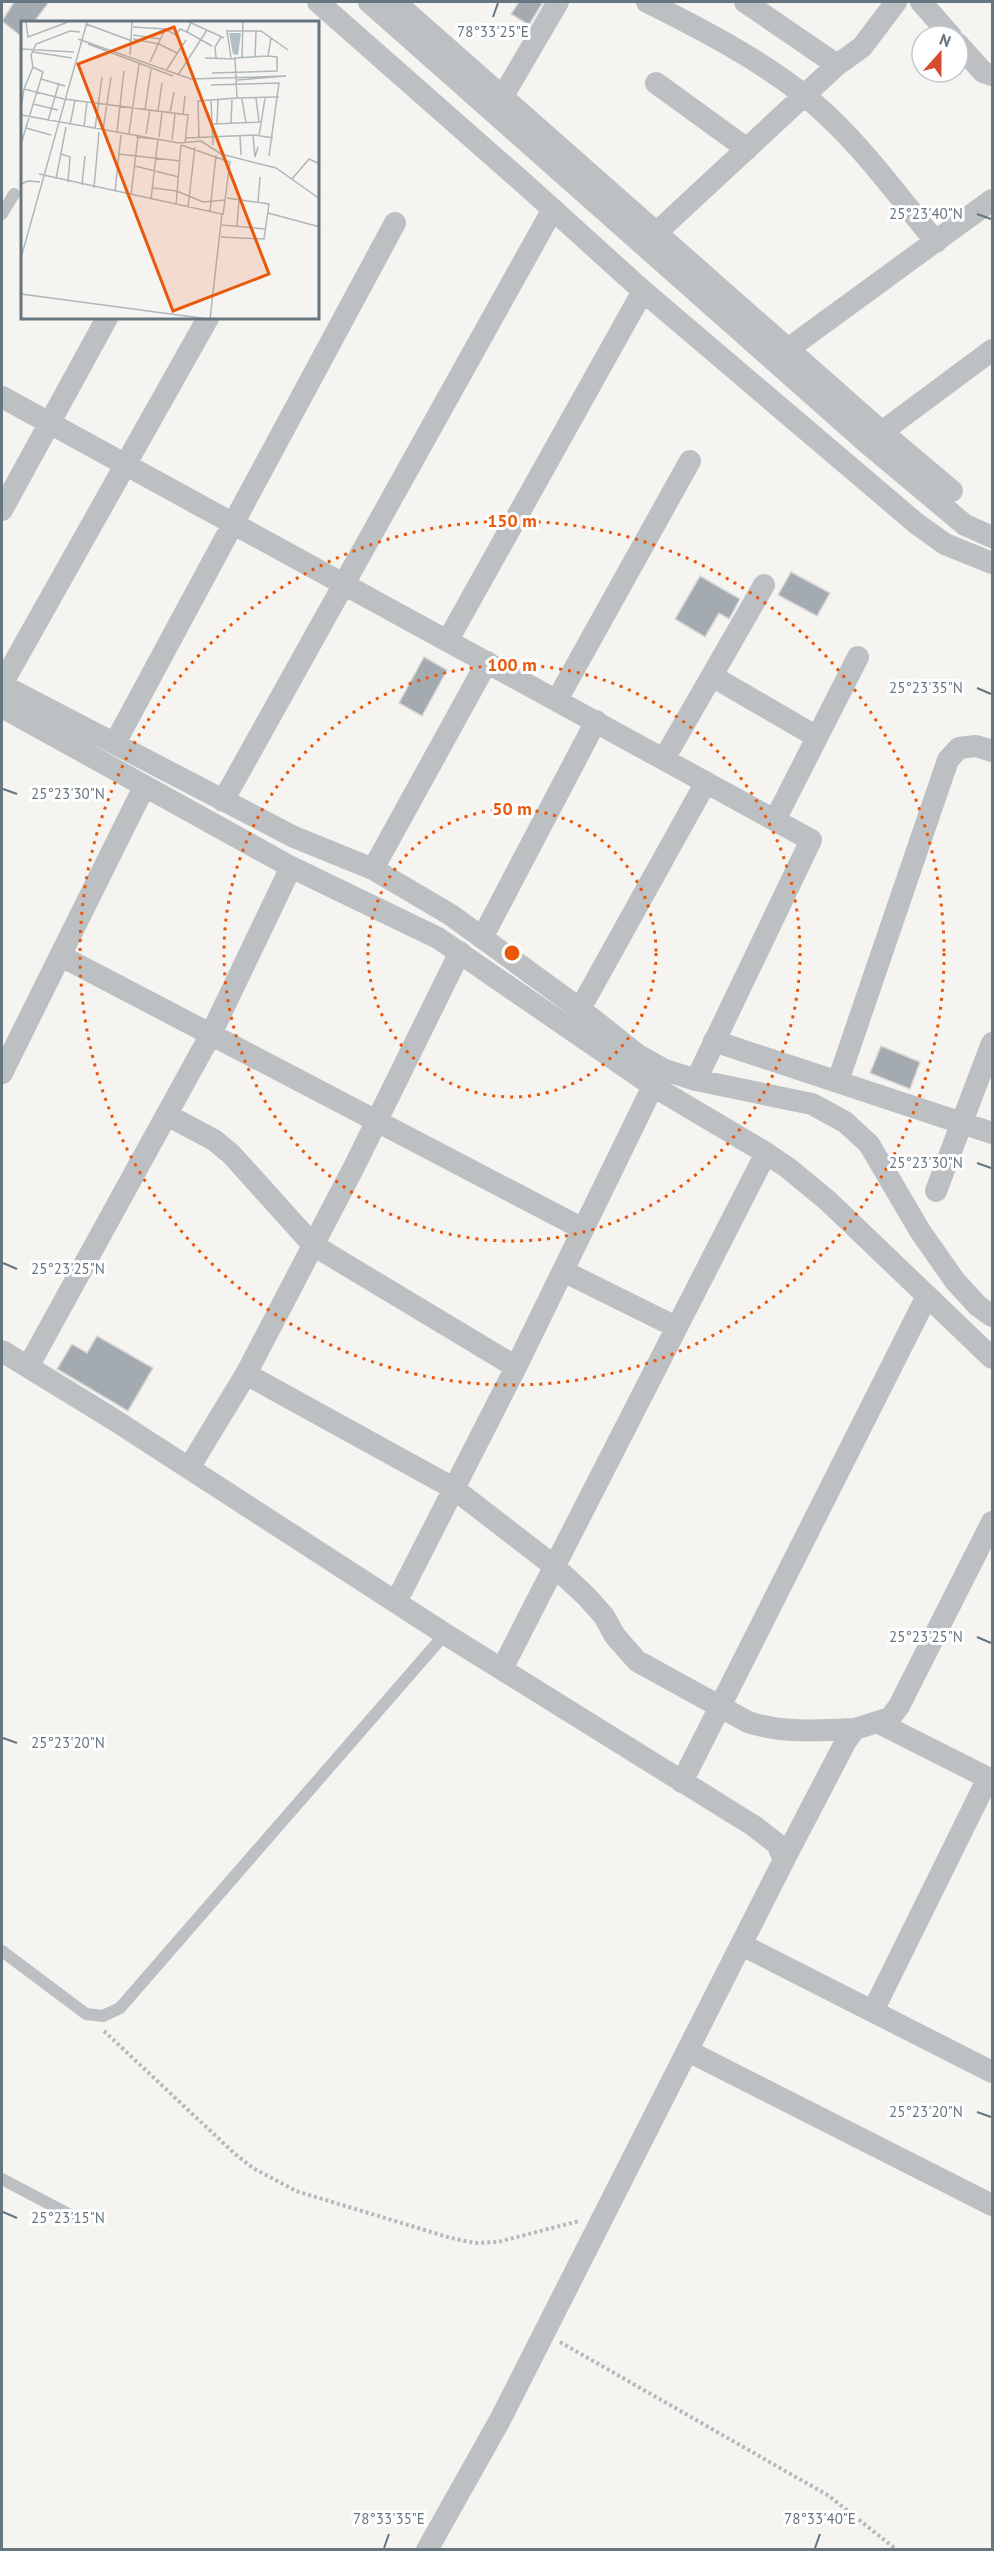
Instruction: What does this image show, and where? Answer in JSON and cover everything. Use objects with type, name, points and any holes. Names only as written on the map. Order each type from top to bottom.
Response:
[{"type":"street","points":[[318,2],[643,291],[917,524],[945,544],[993,563]]},
{"type":"street","points":[[369,2],[636,240],[874,437],[952,491]]},
{"type":"street","points":[[395,2],[788,349],[965,525],[993,537]]},
{"type":"street","points":[[503,96],[558,2]]},
{"type":"street","points":[[648,2],[695,26],[804,95],[857,146],[936,242]]},
{"type":"street","points":[[745,2],[837,65]]},
{"type":"street","points":[[656,233],[837,65],[862,47],[896,2]]},
{"type":"street","points":[[921,2],[940,24]]},
{"type":"street","points":[[970,57],[983,72],[993,75]]},
{"type":"street","points":[[656,83],[747,149]]},
{"type":"street","points":[[788,349],[993,200]]},
{"type":"street","points":[[223,801],[553,209]]},
{"type":"street","points":[[115,743],[395,224]]},
{"type":"street","points":[[448,640],[643,291]]},
{"type":"street","points":[[2,510],[106,320]]},
{"type":"street","points":[[207,320],[2,684],[294,837],[373,869],[452,915],[580,1009],[638,1055],[665,1070],[696,1080],[812,1104],[845,1122],[869,1144],[920,1231],[955,1281],[978,1306],[993,1316]]},
{"type":"street","points":[[844,462],[874,437],[993,350]]},
{"type":"street","points":[[2,397],[811,840],[696,1080]]},
{"type":"street","points":[[557,700],[690,460]]},
{"type":"street","points":[[664,759],[764,585]]},
{"type":"street","points":[[775,820],[858,657]]},
{"type":"street","points":[[373,869],[487,662]]},
{"type":"street","points":[[712,676],[817,737]]},
{"type":"street","points":[[2,707],[291,867],[415,926],[460,952],[653,1086],[766,1153],[828,1201],[993,1358]]},
{"type":"street","points":[[482,938],[596,721]]},
{"type":"street","points":[[838,1081],[948,760],[959,748],[976,746],[993,751]]},
{"type":"street","points":[[580,1009],[706,782]]},
{"type":"street","points":[[2,1073],[144,787]]},
{"type":"street","points":[[28,1367],[211,1034],[291,867]]},
{"type":"street","points":[[189,1468],[246,1374],[460,952]]},
{"type":"street","points":[[61,956],[583,1229]]},
{"type":"street","points":[[714,1041],[993,1133]]},
{"type":"street","points":[[936,1191],[993,1044]]},
{"type":"street","points":[[396,1602],[516,1367],[653,1086]]},
{"type":"street","points":[[166,1114],[214,1140],[231,1154],[313,1245],[516,1367]]},
{"type":"street","points":[[502,1669],[766,1153]]},
{"type":"street","points":[[563,1271],[676,1327]]},
{"type":"street","points":[[682,1782],[927,1296]]},
{"type":"street","points":[[2,1351],[189,1468],[445,1634],[754,1826],[777,1844],[784,1860]]},
{"type":"street","points":[[246,1374],[453,1488],[554,1566],[597,1606],[615,1636],[637,1661],[748,1722],[777,1730],[855,1729],[890,1718],[899,1706],[993,1522]]},
{"type":"street","points":[[873,2011],[990,1779],[879,1723]]},
{"type":"street","points":[[427,2550],[500,2420],[784,1860],[846,1741],[855,1729]]},
{"type":"street","points":[[742,1945],[993,2072]]},
{"type":"street","points":[[688,2051],[993,2205]]},
{"type":"lane","points":[[2,214],[14,194]]},
{"type":"lane","points":[[2,1952],[86,2014],[103,2016],[120,2008],[445,1634]]},
{"type":"lane","points":[[2,2180],[80,2220]]},
{"type":"path","points":[[86,2014],[234,2154],[253,2169],[296,2191],[429,2232],[475,2242],[498,2242],[604,2215]]},
{"type":"path","points":[[544,2332],[829,2496],[897,2550]]},
{"type":"building","points":[[14,2],[49,2],[35,21],[21,21],[21,36],[2,21]]},
{"type":"building","points":[[519,2],[543,2],[529,25],[511,14]]},
{"type":"building","points":[[791,572],[830,593],[817,616],[778,595]]},
{"type":"building","points":[[700,576],[740,599],[729,619],[719,613],[705,637],[675,619]]},
{"type":"building","points":[[424,657],[447,670],[422,716],[399,703]]},
{"type":"building","points":[[881,1046],[920,1062],[910,1089],[870,1073]]},
{"type":"building","points":[[97,1336],[153,1368],[128,1411],[57,1369],[72,1344],[87,1353]]}]
